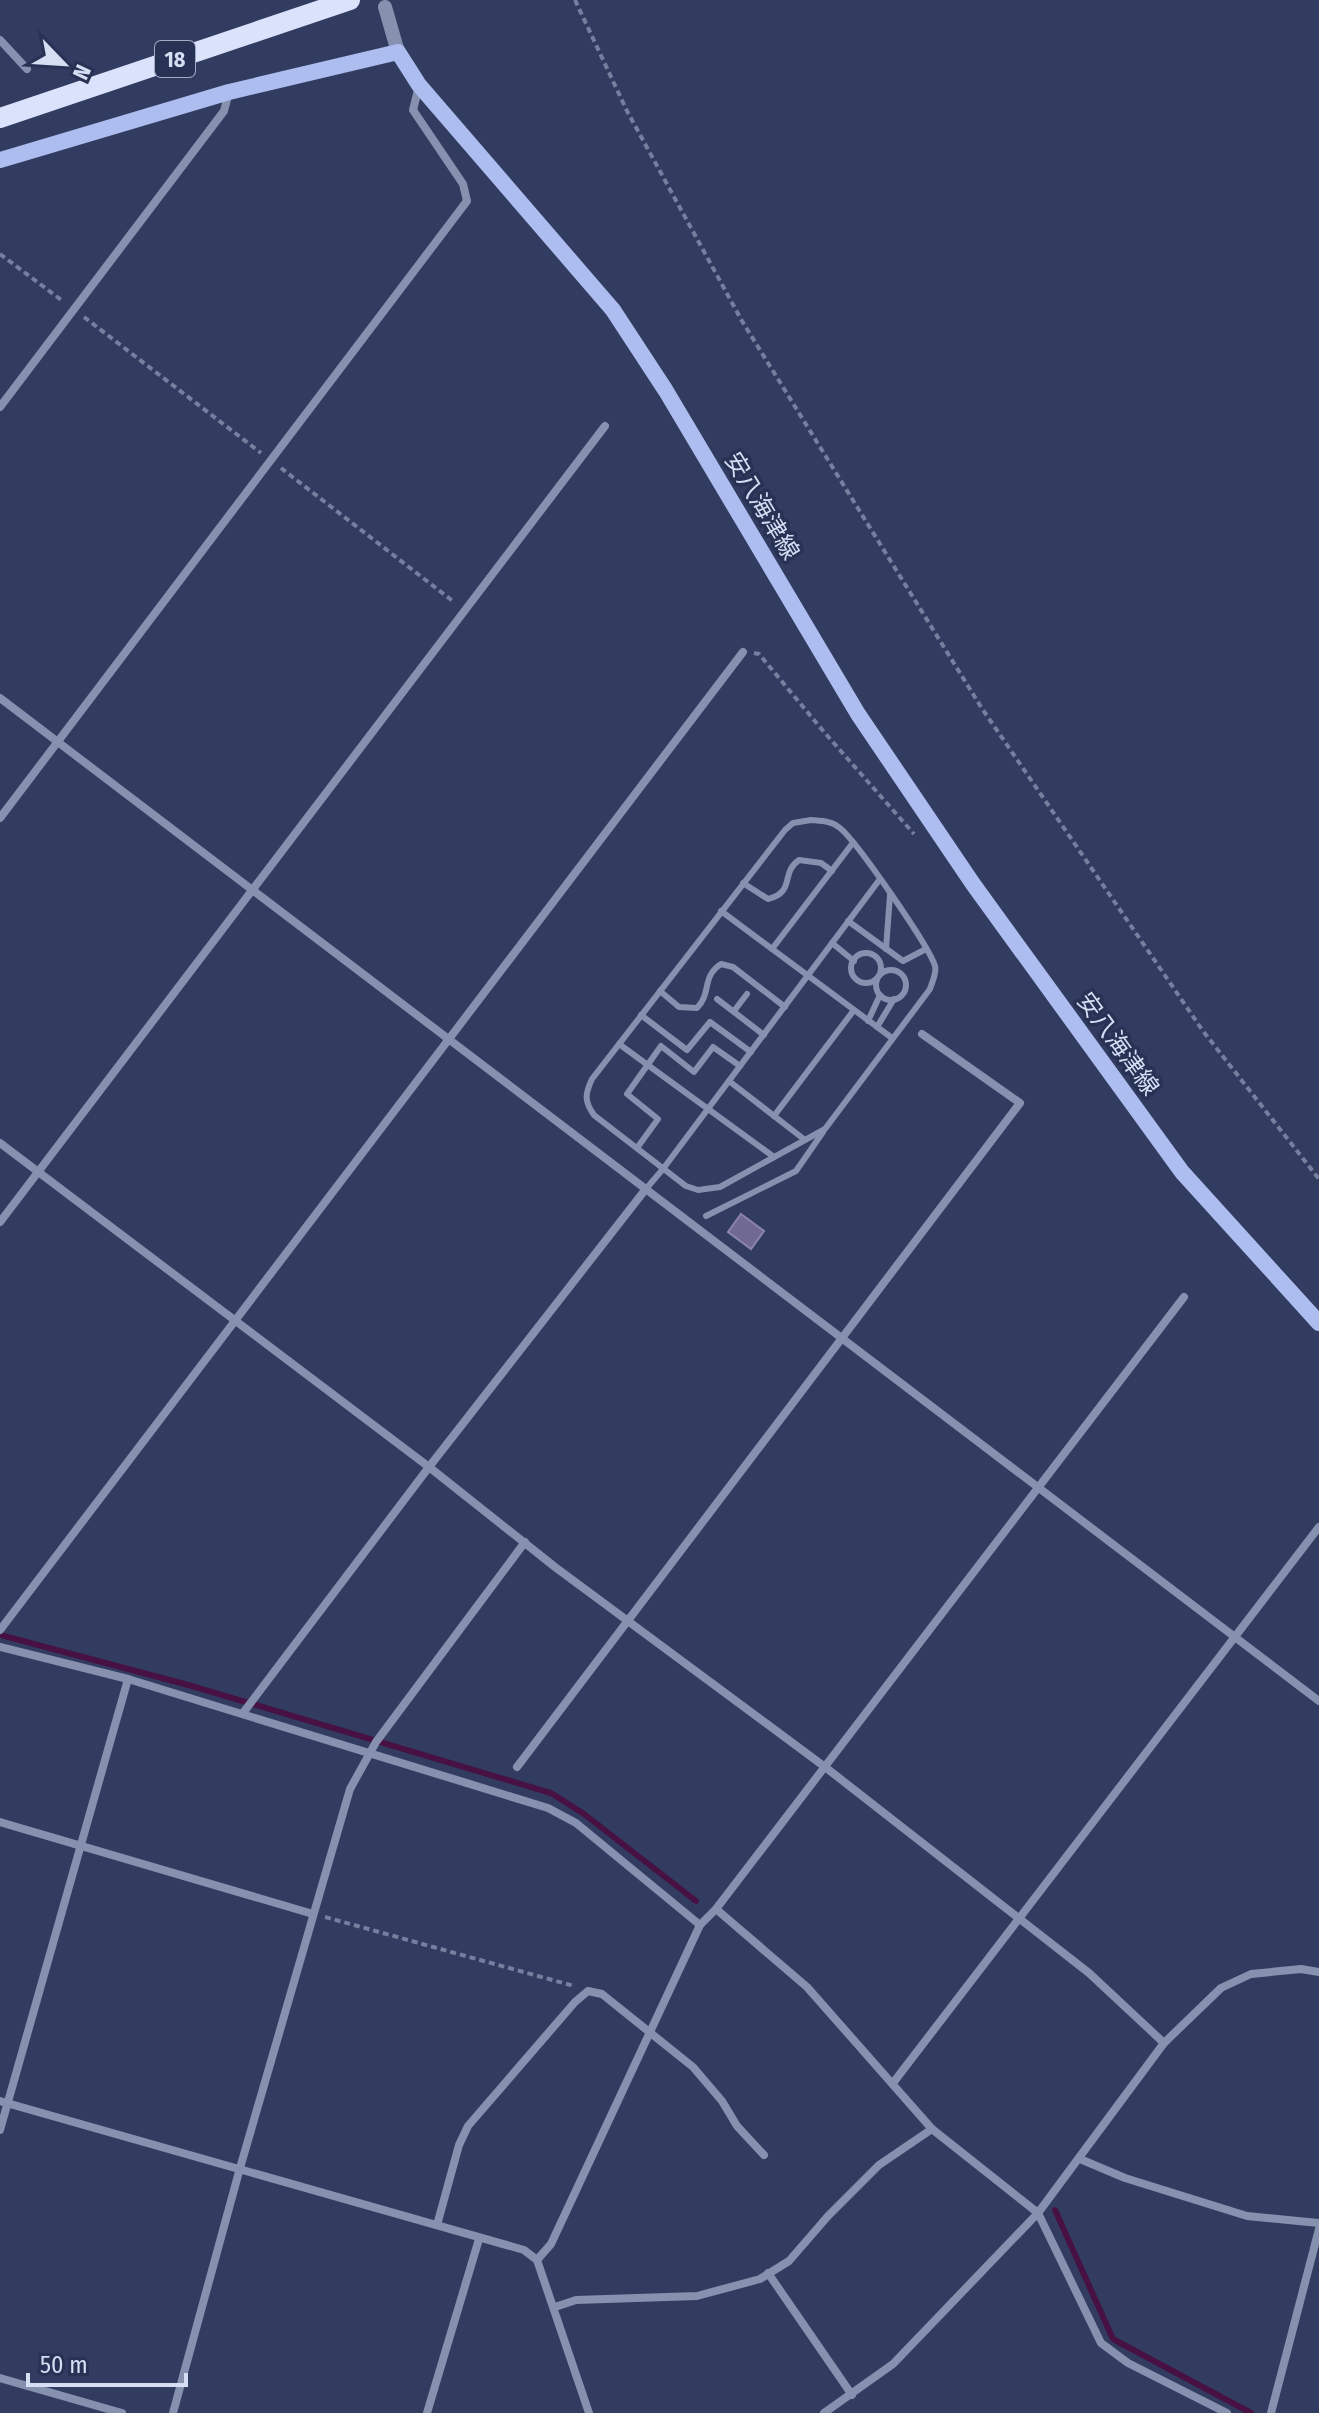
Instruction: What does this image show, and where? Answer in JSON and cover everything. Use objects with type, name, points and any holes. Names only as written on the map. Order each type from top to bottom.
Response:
[{"type":"main road","name":"18","points":[[0,118],[350,0]]},
{"type":"main road","name":"安八海津線","points":[[398,52],[419,85],[613,310],[666,391],[858,714],[973,884],[1182,1172],[1319,1323]]},
{"type":"main road","points":[[0,160],[229,92],[398,52]]},
{"type":"street","points":[[385,7],[398,52]]},
{"type":"street","points":[[0,40],[27,69]]},
{"type":"street","points":[[0,818],[467,201],[463,184],[413,110],[419,85]]},
{"type":"street","points":[[0,407],[224,111],[229,92]]},
{"type":"street","points":[[0,1222],[605,426]]},
{"type":"street","points":[[0,1630],[743,652]]},
{"type":"street","points":[[0,698],[1319,1701]]},
{"type":"street","points":[[517,1767],[1020,1103],[922,1034]]},
{"type":"street","points":[[0,1143],[429,1467],[628,1622],[825,1767],[1089,1973],[1164,2043]]},
{"type":"street","points":[[243,1713],[429,1467],[645,1190]]},
{"type":"street","points":[[537,2260],[551,2244],[700,1925],[716,1909],[1184,1297]]},
{"type":"street","points":[[893,2083],[1319,1527]]},
{"type":"street","points":[[173,2413],[240,2168],[350,1789],[369,1752],[525,1542]]},
{"type":"street","points":[[0,1647],[128,1679],[548,1808],[576,1823],[700,1925]]},
{"type":"street","points":[[0,2130],[4,2102],[128,1679]]},
{"type":"street","points":[[0,1822],[313,1914]]},
{"type":"street","points":[[716,1909],[807,1987],[932,2129],[1038,2213],[1101,2343],[1128,2363],[1227,2413]]},
{"type":"street","points":[[824,2413],[893,2364],[1038,2213],[1164,2043],[1221,1988],[1251,1974],[1301,1969],[1319,1972]]},
{"type":"street","points":[[437,2225],[459,2145],[468,2126],[575,2002],[588,1991],[602,1994],[693,2067],[722,2101],[737,2126],[764,2155]]},
{"type":"street","points":[[4,2102],[524,2250],[537,2260],[589,2413]]},
{"type":"street","points":[[555,2307],[576,2300],[697,2296],[760,2279],[789,2261],[879,2165],[932,2129]]},
{"type":"street","points":[[1080,2159],[1125,2178],[1247,2216],[1319,2226],[1271,2413]]},
{"type":"street","points":[[427,2413],[479,2239]]},
{"type":"street","points":[[768,2273],[852,2395]]},
{"type":"street","points":[[0,2378],[122,2413]]},
{"type":"lane","points":[[706,1216],[796,1171],[930,989],[936,969],[926,949],[880,879],[840,828],[828,821],[793,823],[641,1015],[592,1079],[585,1094],[587,1106],[594,1115],[686,1186],[698,1190],[720,1187],[825,1129]]},
{"type":"lane","points":[[772,949],[852,844]]},
{"type":"lane","points":[[743,883],[768,899],[784,891],[789,869],[799,860],[821,863],[832,871]]},
{"type":"lane","points":[[645,1190],[880,879]]},
{"type":"lane","points":[[886,949],[890,895]]},
{"type":"lane","points":[[721,911],[892,1038]]},
{"type":"lane","points":[[848,921],[903,961],[926,949]]},
{"type":"lane","points":[[832,943],[854,961]]},
{"type":"lane","points":[[868,1021],[880,995],[876,986],[879,977],[881,963],[875,956],[861,954],[854,961],[851,971],[856,980],[871,983],[879,977],[891,970],[903,976],[905,989],[894,999],[877,1027]]},
{"type":"lane","points":[[660,991],[679,1007],[697,1008],[703,1002],[707,978],[721,964],[733,967],[785,1007]]},
{"type":"lane","points":[[734,1011],[747,994]]},
{"type":"lane","points":[[880,995],[894,999]]},
{"type":"lane","points":[[717,999],[764,1035]]},
{"type":"lane","points":[[774,1116],[854,1010]]},
{"type":"lane","points":[[641,1015],[687,1050],[710,1022],[751,1052]]},
{"type":"lane","points":[[619,1044],[774,1157]]},
{"type":"lane","points":[[637,1148],[658,1119],[627,1094],[661,1046],[694,1072],[713,1047],[740,1066]]},
{"type":"lane","points":[[729,1081],[805,1140]]},
{"type":"path","points":[[575,0],[627,111],[742,321],[973,694],[1203,1031],[1319,1179]]},
{"type":"path","points":[[0,254],[466,611]]},
{"type":"path","points":[[743,652],[759,654],[916,835]]},
{"type":"path","points":[[313,1914],[588,1991]]},
{"type":"building","points":[[741,1214],[764,1231],[751,1249],[728,1232]]},
{"type":"waterway","points":[[0,1635],[192,1686],[551,1793],[584,1814],[696,1901]]},
{"type":"waterway","points":[[1055,2210],[1113,2339],[1251,2413]]}]
